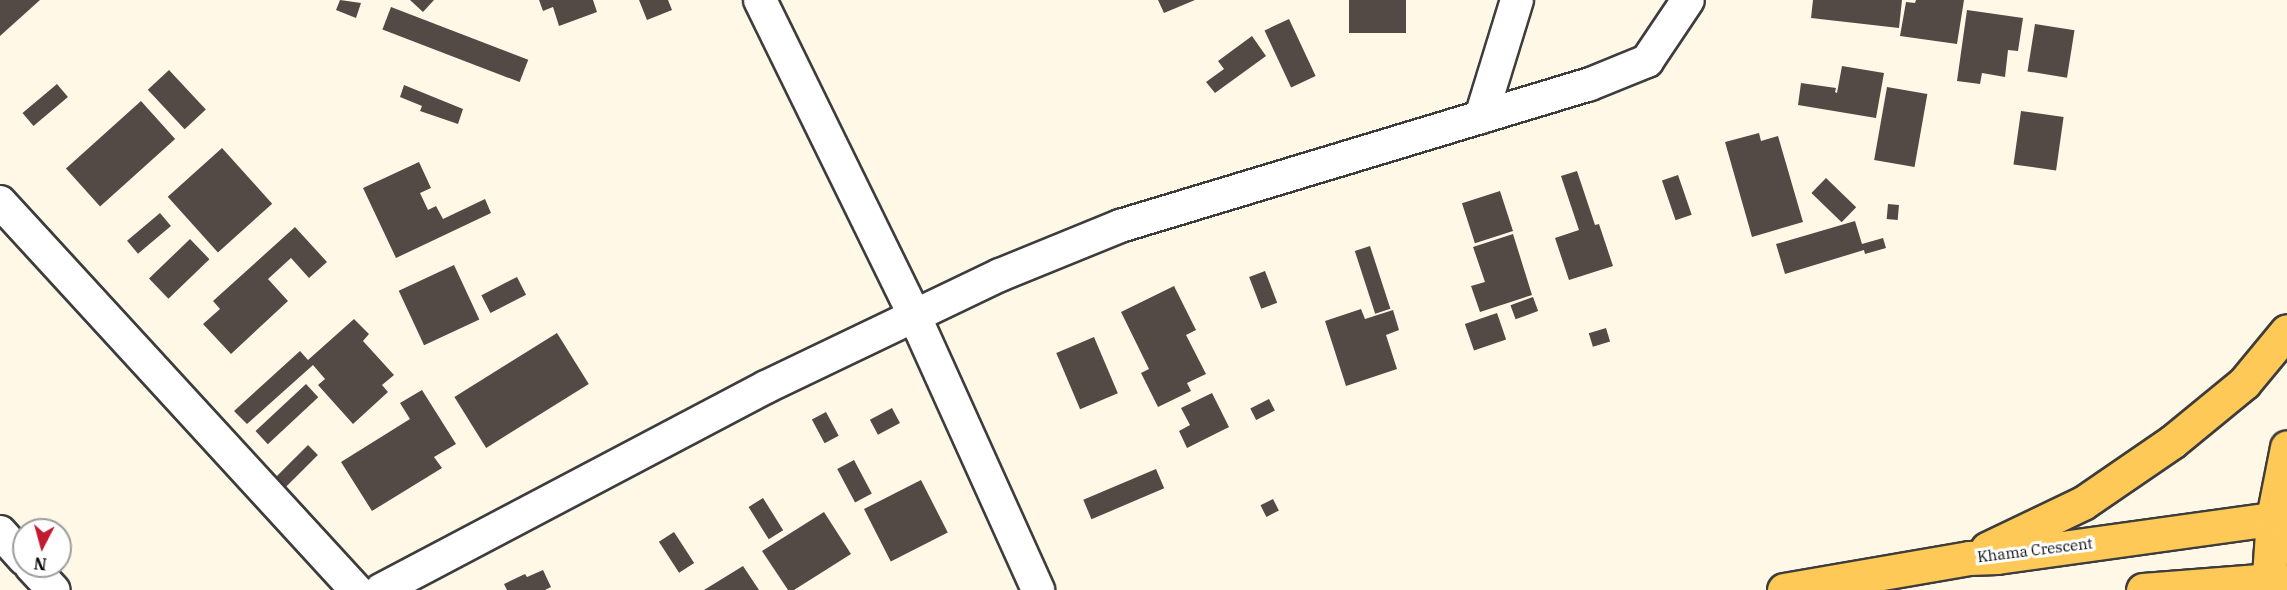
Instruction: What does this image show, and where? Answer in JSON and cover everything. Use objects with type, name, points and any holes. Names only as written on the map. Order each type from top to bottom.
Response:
[{"type":"main road","points":[[1969,558],[2083,502],[2172,442],[2244,383],[2287,331]]},
{"type":"main road","points":[[2143,590],[2275,584],[2287,447]]},
{"type":"main road","name":"Khama Crescent","points":[[1784,590],[1969,558],[1997,557],[2282,522]]},
{"type":"street","points":[[760,0],[914,315],[1038,590]]},
{"type":"street","points":[[1481,117],[1517,0]]},
{"type":"street","points":[[381,590],[766,387],[1000,275],[1120,226],[1588,85],[1647,61],[1688,0]]},
{"type":"street","points":[[0,202],[356,590]]},
{"type":"street","points":[[0,532],[12,545]]},
{"type":"street","points":[[42,578],[53,590]]},
{"type":"building","points":[[0,0],[40,0],[0,36]]},
{"type":"building","points":[[340,0],[361,3],[356,18],[336,10]]},
{"type":"building","points":[[410,0],[434,0],[423,12]]},
{"type":"building","points":[[539,0],[593,0],[597,12],[559,26],[553,7],[543,11]]},
{"type":"building","points":[[639,0],[668,0],[672,10],[647,20]]},
{"type":"building","points":[[1158,0],[1195,0],[1164,13]]},
{"type":"building","points":[[1349,0],[1406,0],[1406,33],[1349,33]]},
{"type":"building","points":[[1813,0],[1902,0],[1899,28],[1811,18]]},
{"type":"building","points":[[1916,0],[1964,0],[1957,44],[1900,36],[1906,2],[1915,3]]},
{"type":"building","points":[[391,7],[528,60],[520,82],[382,29]]},
{"type":"building","points":[[1967,10],[2023,18],[2018,51],[2008,50],[2005,77],[1982,73],[1980,84],[1957,81]]},
{"type":"building","points":[[1289,19],[1316,76],[1291,88],[1265,30]]},
{"type":"building","points":[[2035,24],[2075,30],[2067,78],[2027,71]]},
{"type":"building","points":[[1252,36],[1266,56],[1215,93],[1206,82],[1224,69],[1218,61]]},
{"type":"building","points":[[1842,66],[1884,73],[1876,118],[1798,105],[1801,83],[1836,88],[1837,93]]},
{"type":"building","points":[[169,70],[206,109],[185,129],[148,90]]},
{"type":"building","points":[[57,84],[68,97],[33,126],[23,113]]},
{"type":"building","points":[[404,85],[463,109],[458,124],[420,111],[422,106],[400,97]]},
{"type":"building","points":[[1887,87],[1927,94],[1915,167],[1874,160]]},
{"type":"building","points":[[141,101],[175,139],[100,206],[66,169]]},
{"type":"building","points":[[2021,111],[2064,117],[2056,170],[2013,164]]},
{"type":"building","points":[[1759,133],[1761,141],[1778,136],[1803,222],[1752,237],[1725,142]]},
{"type":"building","points":[[222,148],[272,204],[218,253],[168,197]]},
{"type":"building","points":[[419,162],[431,188],[420,193],[428,210],[436,206],[443,219],[485,199],[491,213],[396,258],[363,188]]},
{"type":"building","points":[[1577,171],[1595,225],[1599,224],[1613,266],[1569,280],[1555,238],[1579,230],[1561,176]]},
{"type":"building","points":[[1678,175],[1692,215],[1676,220],[1662,181]]},
{"type":"building","points":[[1826,178],[1856,207],[1842,222],[1811,193]]},
{"type":"building","points":[[1500,191],[1513,231],[1475,243],[1462,203]]},
{"type":"building","points":[[1888,204],[1899,205],[1898,220],[1887,219]]},
{"type":"building","points":[[160,213],[171,226],[138,254],[127,241]]},
{"type":"building","points":[[1855,221],[1862,244],[1883,238],[1886,248],[1865,254],[1864,250],[1785,274],[1776,244]]},
{"type":"building","points":[[295,227],[327,262],[309,278],[291,258],[268,279],[288,301],[231,354],[203,324],[220,309],[213,301]]},
{"type":"building","points":[[1513,234],[1532,295],[1480,312],[1471,286],[1485,282],[1473,247]]},
{"type":"building","points":[[190,239],[209,259],[168,299],[149,279]]},
{"type":"building","points":[[1370,246],[1390,309],[1375,314],[1355,251]]},
{"type":"building","points":[[454,265],[479,319],[424,345],[399,291]]},
{"type":"building","points":[[1265,271],[1277,303],[1261,309],[1249,277]]},
{"type":"building","points":[[517,277],[526,295],[490,313],[481,295]]},
{"type":"building","points":[[1174,286],[1196,330],[1186,335],[1206,374],[1187,383],[1191,391],[1158,407],[1141,373],[1149,369],[1121,312]]},
{"type":"building","points":[[1533,297],[1538,311],[1516,319],[1510,305]]},
{"type":"building","points":[[1361,309],[1365,319],[1393,310],[1399,330],[1386,335],[1397,369],[1346,386],[1325,321]]},
{"type":"building","points":[[1497,313],[1506,339],[1474,351],[1465,324]]},
{"type":"building","points":[[354,319],[369,334],[363,341],[394,375],[382,385],[388,392],[353,424],[318,385],[325,379],[313,365],[247,424],[234,411],[300,351],[308,360]]},
{"type":"building","points":[[1606,328],[1610,341],[1593,347],[1589,333]]},
{"type":"building","points":[[557,333],[589,384],[486,448],[454,397]]},
{"type":"building","points":[[1094,337],[1118,393],[1080,409],[1056,353]]},
{"type":"building","points":[[306,384],[318,397],[268,444],[256,431]]},
{"type":"building","points":[[422,390],[456,444],[434,457],[442,468],[372,511],[341,462],[410,419],[400,403]]},
{"type":"building","points":[[1212,393],[1229,427],[1187,448],[1179,431],[1190,425],[1181,408]]},
{"type":"building","points":[[1269,399],[1275,411],[1256,420],[1250,409]]},
{"type":"building","points":[[892,408],[900,423],[878,435],[870,420]]},
{"type":"building","points":[[826,412],[839,436],[825,443],[812,420]]},
{"type":"building","points":[[308,445],[318,455],[286,487],[276,477]]},
{"type":"building","points":[[854,460],[872,494],[855,502],[837,469]]},
{"type":"building","points":[[1156,469],[1164,488],[1091,519],[1083,500]]},
{"type":"building","points":[[921,480],[948,533],[891,562],[864,509]]},
{"type":"building","points":[[763,498],[783,530],[769,539],[749,507]]},
{"type":"building","points":[[1273,499],[1279,511],[1266,517],[1261,505]]},
{"type":"building","points":[[824,512],[851,554],[794,590],[788,590],[762,551]]},
{"type":"building","points":[[674,532],[694,563],[679,573],[659,542]]},
{"type":"building","points":[[743,566],[759,590],[704,590]]},
{"type":"building","points":[[543,570],[551,587],[545,590],[507,590],[504,584],[525,574],[527,577]]}]
